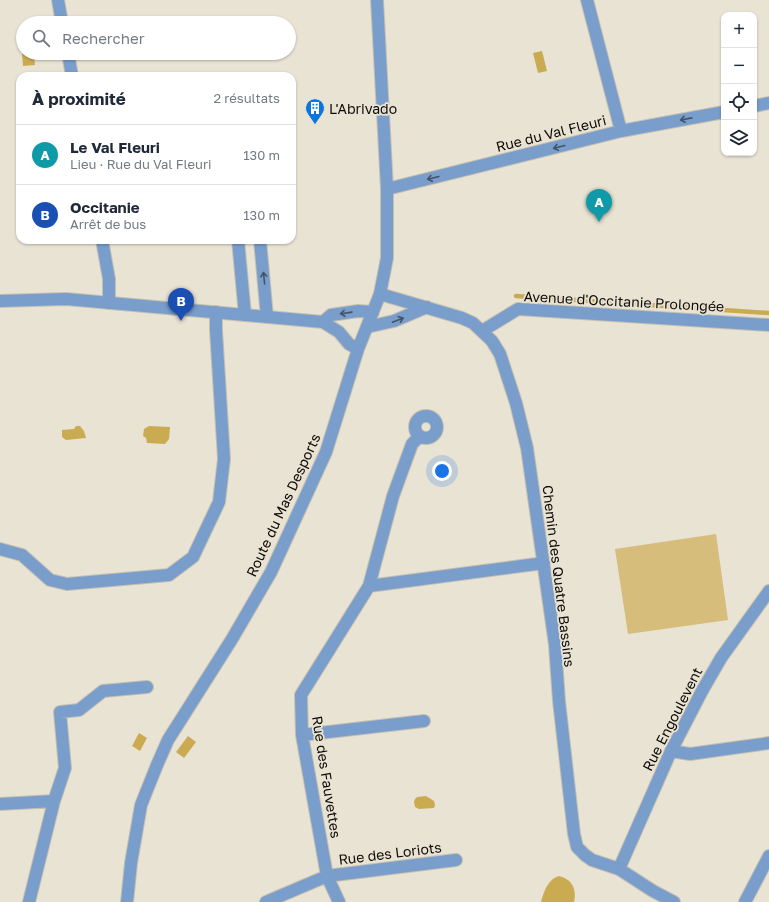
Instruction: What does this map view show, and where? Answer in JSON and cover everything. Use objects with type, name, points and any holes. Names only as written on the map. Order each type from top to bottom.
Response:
[{"type":"street","points":[[58,0],[61,16]]},
{"type":"street","name":"Route du Mas Desports","points":[[127,902],[131,863],[141,806],[157,765],[168,740],[232,640],[271,572],[326,452],[358,349],[380,294],[387,258],[386,189],[377,0]]},
{"type":"street","points":[[587,0],[621,131]]},
{"type":"street","points":[[69,60],[71,72]]},
{"type":"street","points":[[757,105],[769,103]]},
{"type":"street","name":"Rue du Val Fleuri","points":[[386,189],[621,131],[721,113]]},
{"type":"street","points":[[103,244],[109,279],[109,303]]},
{"type":"street","points":[[238,244],[245,315]]},
{"type":"street","points":[[260,244],[267,317]]},
{"type":"street","name":"Chemin des Quatre Bassins","points":[[380,294],[427,307],[473,323],[492,341],[500,354],[516,403],[527,448],[555,645],[559,702],[574,834],[577,847],[592,860],[619,869],[651,897],[674,902]]},
{"type":"street","points":[[0,301],[66,299],[323,322],[339,332],[349,344],[358,349]]},
{"type":"street","points":[[367,327],[394,321],[427,307]]},
{"type":"street","name":"Avenue d'Occitanie Prolongée","points":[[482,331],[518,309],[769,325]]},
{"type":"street","points":[[323,322],[331,315],[358,311],[372,312]]},
{"type":"street","points":[[0,549],[22,555],[50,580],[67,584],[169,575],[193,557],[220,502],[224,459],[216,312]]},
{"type":"street","name":"Rue des Fauvettes","points":[[339,902],[327,876],[302,736],[301,695],[369,586],[393,496],[412,444],[420,436]]},
{"type":"street","points":[[369,586],[544,563]]},
{"type":"street","name":"Rue Engoulevent","points":[[619,869],[670,751],[702,691],[721,658],[769,591]]},
{"type":"street","points":[[30,902],[54,801],[65,768],[60,712],[79,710],[102,692],[147,687]]},
{"type":"street","points":[[302,736],[424,721]]},
{"type":"street","points":[[670,751],[690,754],[769,743]]},
{"type":"street","points":[[0,804],[54,801]]},
{"type":"street","points":[[745,902],[769,856]]},
{"type":"street","name":"Rue des Loriots","points":[[266,902],[327,876],[456,860]]},
{"type":"shaded area","points":[[542,51],[547,71],[538,73],[533,53]]},
{"type":"shaded area","points":[[23,60],[35,60],[35,65],[23,66]]},
{"type":"shaded area","points":[[76,426],[80,426],[84,431],[86,438],[66,440],[62,437],[62,430],[74,429]]},
{"type":"shaded area","points":[[149,426],[170,427],[169,439],[165,444],[147,443],[146,438],[143,436],[144,429]]},
{"type":"shaded area","points":[[716,534],[728,620],[628,634],[615,549]]},
{"type":"shaded area","points":[[139,733],[147,738],[140,751],[132,746]]},
{"type":"shaded area","points":[[188,736],[196,742],[184,758],[176,752]]},
{"type":"shaded area","points":[[426,796],[434,801],[434,808],[419,809],[415,807],[414,802],[417,797]]},
{"type":"shaded area","points":[[559,876],[564,877],[572,885],[575,893],[574,902],[541,902],[549,883]]},
{"type":"waterway","points":[[516,296],[769,313]]},
{"type":"place","name":"L'Abrivado","points":[[315,125]]},
{"type":"place","name":"Le Val Fleuri","points":[[599,222]]},
{"type":"place","name":"Occitanie","points":[[181,321]]}]
